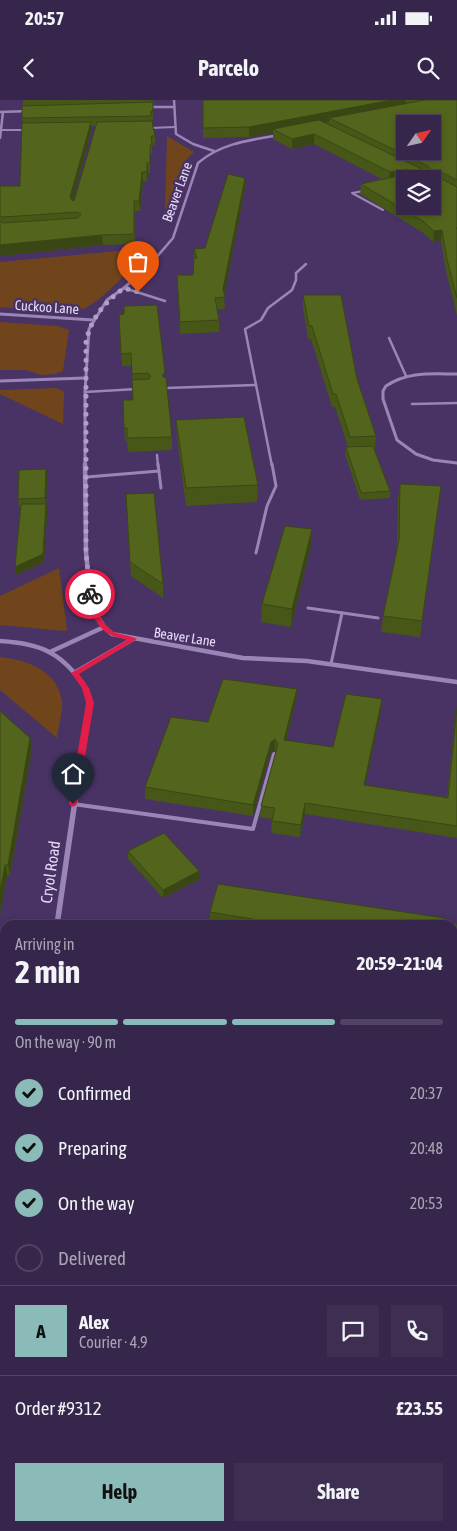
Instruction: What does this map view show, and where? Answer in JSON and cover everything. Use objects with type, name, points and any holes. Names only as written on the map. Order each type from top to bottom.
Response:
[{"type":"street","points":[[174,100],[176,134],[193,144],[214,150]]},
{"type":"street","points":[[140,108],[174,106]]},
{"type":"street","points":[[0,138],[2,112],[37,111]]},
{"type":"street","name":"Beaver Lane","points":[[281,134],[232,144],[206,154],[198,163],[173,238],[155,259],[108,300],[93,320],[86,342],[85,378],[86,552],[91,605],[104,627],[112,634],[133,639],[243,658],[331,664],[457,682]]},
{"type":"street","name":"Cuckoo Lane","points":[[0,314],[93,320]]},
{"type":"street","points":[[457,374],[406,376],[385,388],[382,392],[383,401],[396,439],[406,448],[421,456],[457,463]]},
{"type":"street","points":[[0,381],[85,378]]},
{"type":"street","points":[[50,652],[104,627]]},
{"type":"street","points":[[74,673],[133,639]]},
{"type":"street","name":"Cryol Road","points":[[0,641],[22,643],[50,652],[74,673],[86,688],[90,703],[73,804],[58,920]]},
{"type":"lane","points":[[147,128],[175,127]]},
{"type":"lane","points":[[1,130],[29,130]]},
{"type":"lane","points":[[369,189],[352,193],[383,210]]},
{"type":"lane","points":[[256,553],[267,506],[276,486],[245,330],[261,320],[268,308],[292,290],[296,280],[296,273],[306,264]]},
{"type":"lane","points":[[124,288],[165,300]]},
{"type":"lane","points":[[389,338],[406,376]]},
{"type":"lane","points":[[166,388],[255,385]]},
{"type":"lane","points":[[85,392],[140,389]]},
{"type":"lane","points":[[412,404],[457,403]]},
{"type":"lane","points":[[158,455],[161,488]]},
{"type":"lane","points":[[87,477],[159,471]]},
{"type":"lane","points":[[308,608],[378,618]]},
{"type":"lane","points":[[331,664],[342,613]]},
{"type":"lane","points":[[73,804],[253,829],[274,754]]},
{"type":"shaded area","points":[[167,136],[194,152],[184,162],[168,210],[165,209]]},
{"type":"shaded area","points":[[151,248],[102,297],[85,308],[67,311],[44,311],[0,307],[0,262]]},
{"type":"shaded area","points":[[0,322],[57,326],[69,330],[63,371],[55,374],[41,375],[26,370],[0,370]]},
{"type":"shaded area","points":[[57,388],[64,392],[63,424],[0,394],[0,390]]},
{"type":"shaded area","points":[[59,568],[67,630],[0,625],[0,596]]},
{"type":"shaded area","points":[[0,657],[30,664],[48,674],[54,682],[62,702],[57,738],[0,690]]},
{"type":"building","points":[[203,100],[392,100],[249,127],[203,128]]},
{"type":"building","points":[[425,100],[457,100],[457,180],[441,172],[441,170],[429,170],[428,166],[416,160],[441,160],[441,115],[396,115],[396,150],[329,118]]},
{"type":"building","points":[[153,102],[151,116],[22,118],[22,106]]},
{"type":"building","points":[[319,120],[396,157],[396,160],[403,160],[424,170],[408,169],[390,172],[314,134],[292,139],[273,129]]},
{"type":"building","points":[[152,121],[155,136],[151,136],[150,163],[147,163],[147,172],[142,172],[139,201],[134,201],[134,234],[102,235],[0,245],[0,220],[3,223],[78,218],[81,214],[78,212],[0,216],[0,186],[20,186],[22,123],[91,122],[70,197],[74,201],[97,122]]},
{"type":"building","points":[[228,174],[245,178],[223,289],[225,297],[215,298],[219,320],[180,322],[177,275],[193,275],[194,258],[197,258],[194,249],[205,248]]},
{"type":"building","points":[[396,176],[396,205],[361,184]]},
{"type":"building","points":[[441,179],[457,187],[457,298],[442,230],[434,231],[413,215],[441,215]]},
{"type":"building","points":[[303,295],[341,295],[357,379],[376,436],[350,437],[336,394],[333,394],[312,326],[309,326]]},
{"type":"building","points":[[157,305],[165,372],[162,376],[166,378],[172,437],[127,438],[127,428],[124,428],[123,400],[133,400],[132,380],[149,379],[151,376],[148,373],[132,374],[131,353],[121,354],[119,315],[124,314],[124,306]]},
{"type":"building","points":[[244,417],[258,485],[186,488],[176,420]]},
{"type":"building","points":[[373,446],[390,491],[361,493],[346,447]]},
{"type":"building","points":[[46,469],[45,498],[18,499],[19,470]]},
{"type":"building","points":[[400,484],[441,486],[422,621],[383,616],[399,540]]},
{"type":"building","points":[[154,493],[163,584],[130,562],[126,494]]},
{"type":"building","points":[[21,504],[46,504],[43,554],[15,567]]},
{"type":"building","points":[[285,526],[312,529],[292,609],[262,604]]},
{"type":"building","points":[[223,679],[297,689],[284,740],[333,747],[346,694],[382,699],[364,785],[448,798],[457,708],[457,826],[305,803],[301,825],[272,821],[275,808],[261,806],[278,744],[275,739],[271,742],[253,805],[145,787],[171,717],[208,722]]},
{"type":"building","points":[[0,711],[30,738],[8,865],[5,865],[0,893]]},
{"type":"building","points":[[164,833],[199,871],[163,890],[128,851]]},
{"type":"building","points":[[218,884],[444,918],[444,920],[258,920],[210,912]]},
{"type":"way so far","points":[[90,594],[86,552],[86,342],[93,320],[108,300],[124,288],[138,292]]},
{"type":"route","points":[[73,804],[90,703],[86,688],[74,673],[133,639],[112,634],[104,627],[91,605],[90,594]]}]
